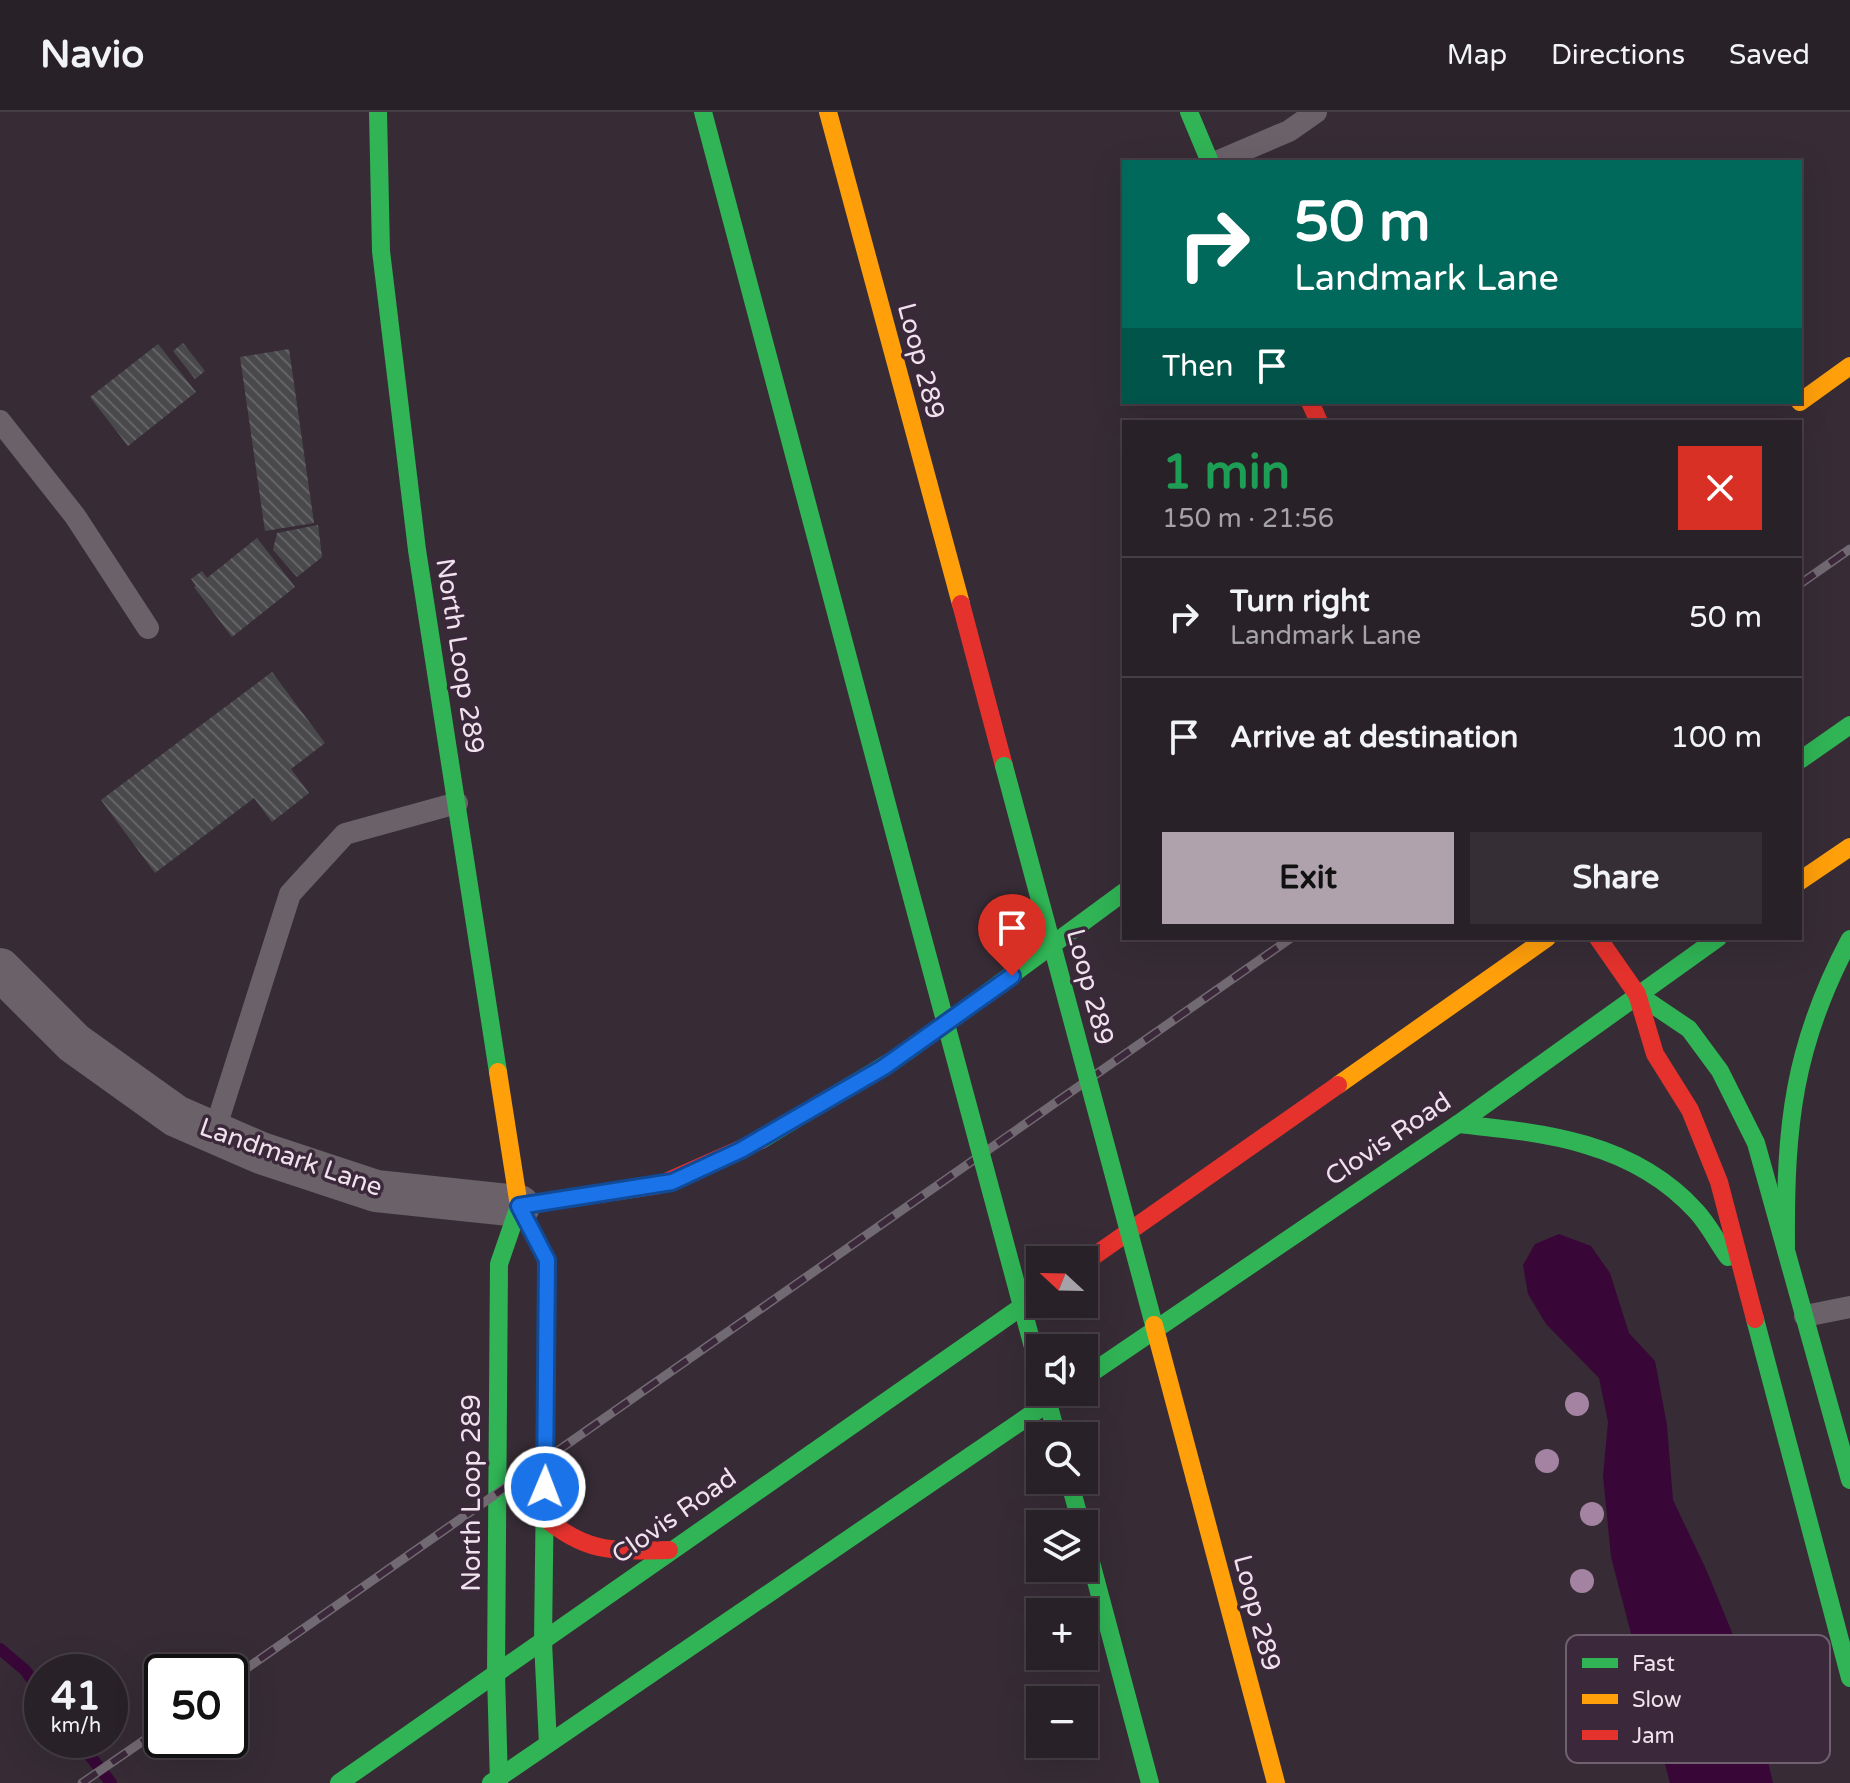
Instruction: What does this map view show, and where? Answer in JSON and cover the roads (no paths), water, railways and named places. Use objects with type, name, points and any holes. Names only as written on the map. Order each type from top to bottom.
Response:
[{"type":"main road","name":"North Loop 289","points":[[378,112],[385,282],[417,550],[519,1206],[547,1260],[543,1642],[548,1744],[555,1770]]},
{"type":"main road","name":"Loop 289","points":[[828,112],[1276,1783]]},
{"type":"main road","points":[[1189,112],[1209,160]]},
{"type":"main road","points":[[704,116],[1029,1334]]},
{"type":"main road","points":[[1802,401],[1850,366]]},
{"type":"main road","points":[[1780,415],[1797,404]]},
{"type":"main road","points":[[1802,759],[1850,725]]},
{"type":"main road","points":[[1802,880],[1850,847]]},
{"type":"main road","name":"Landmark Lane","points":[[519,1206],[672,1182],[764,1139],[884,1067],[968,1009],[1122,894]]},
{"type":"main road","points":[[1786,1246],[1784,1149],[1790,1100],[1807,1029],[1850,939]]},
{"type":"main road","points":[[1098,1253],[1544,940]]},
{"type":"main road","points":[[1599,940],[1637,994],[1655,1054],[1690,1110],[1719,1182],[1850,1678]]},
{"type":"main road","name":"Clovis Road","points":[[1098,1368],[1458,1124],[1715,940]]},
{"type":"main road","points":[[1637,994],[1689,1029],[1720,1071],[1756,1143],[1850,1480]]},
{"type":"main road","points":[[1458,1124],[1570,1137],[1629,1157],[1695,1210],[1742,1276]]},
{"type":"main road","name":"North Loop 289","points":[[496,1781],[499,1264],[519,1206]]},
{"type":"main road","name":"Clovis Road","points":[[339,1783],[1026,1304]]},
{"type":"main road","points":[[496,1781],[1043,1406]]},
{"type":"main road","points":[[544,1517],[566,1537],[596,1550],[669,1550]]},
{"type":"main road","points":[[1096,1582],[1150,1783]]},
{"type":"street","name":"Landmark Lane","points":[[0,969],[74,1043],[176,1116],[261,1153],[376,1191],[519,1206]]},
{"type":"lane","points":[[1221,160],[1289,131],[1316,112]]},
{"type":"lane","points":[[0,421],[75,516],[148,628]]},
{"type":"lane","points":[[214,1133],[290,894],[345,834],[457,803]]},
{"type":"lane","points":[[1805,1316],[1850,1307]]},
{"type":"waterway","points":[[0,1649],[24,1669]]},
{"type":"waterway","points":[[92,1758],[111,1783]]},
{"type":"railway","points":[[1802,583],[1850,549]]},
{"type":"railway","points":[[248,1667],[1288,940]]},
{"type":"railway","points":[[82,1783],[144,1740]]}]
